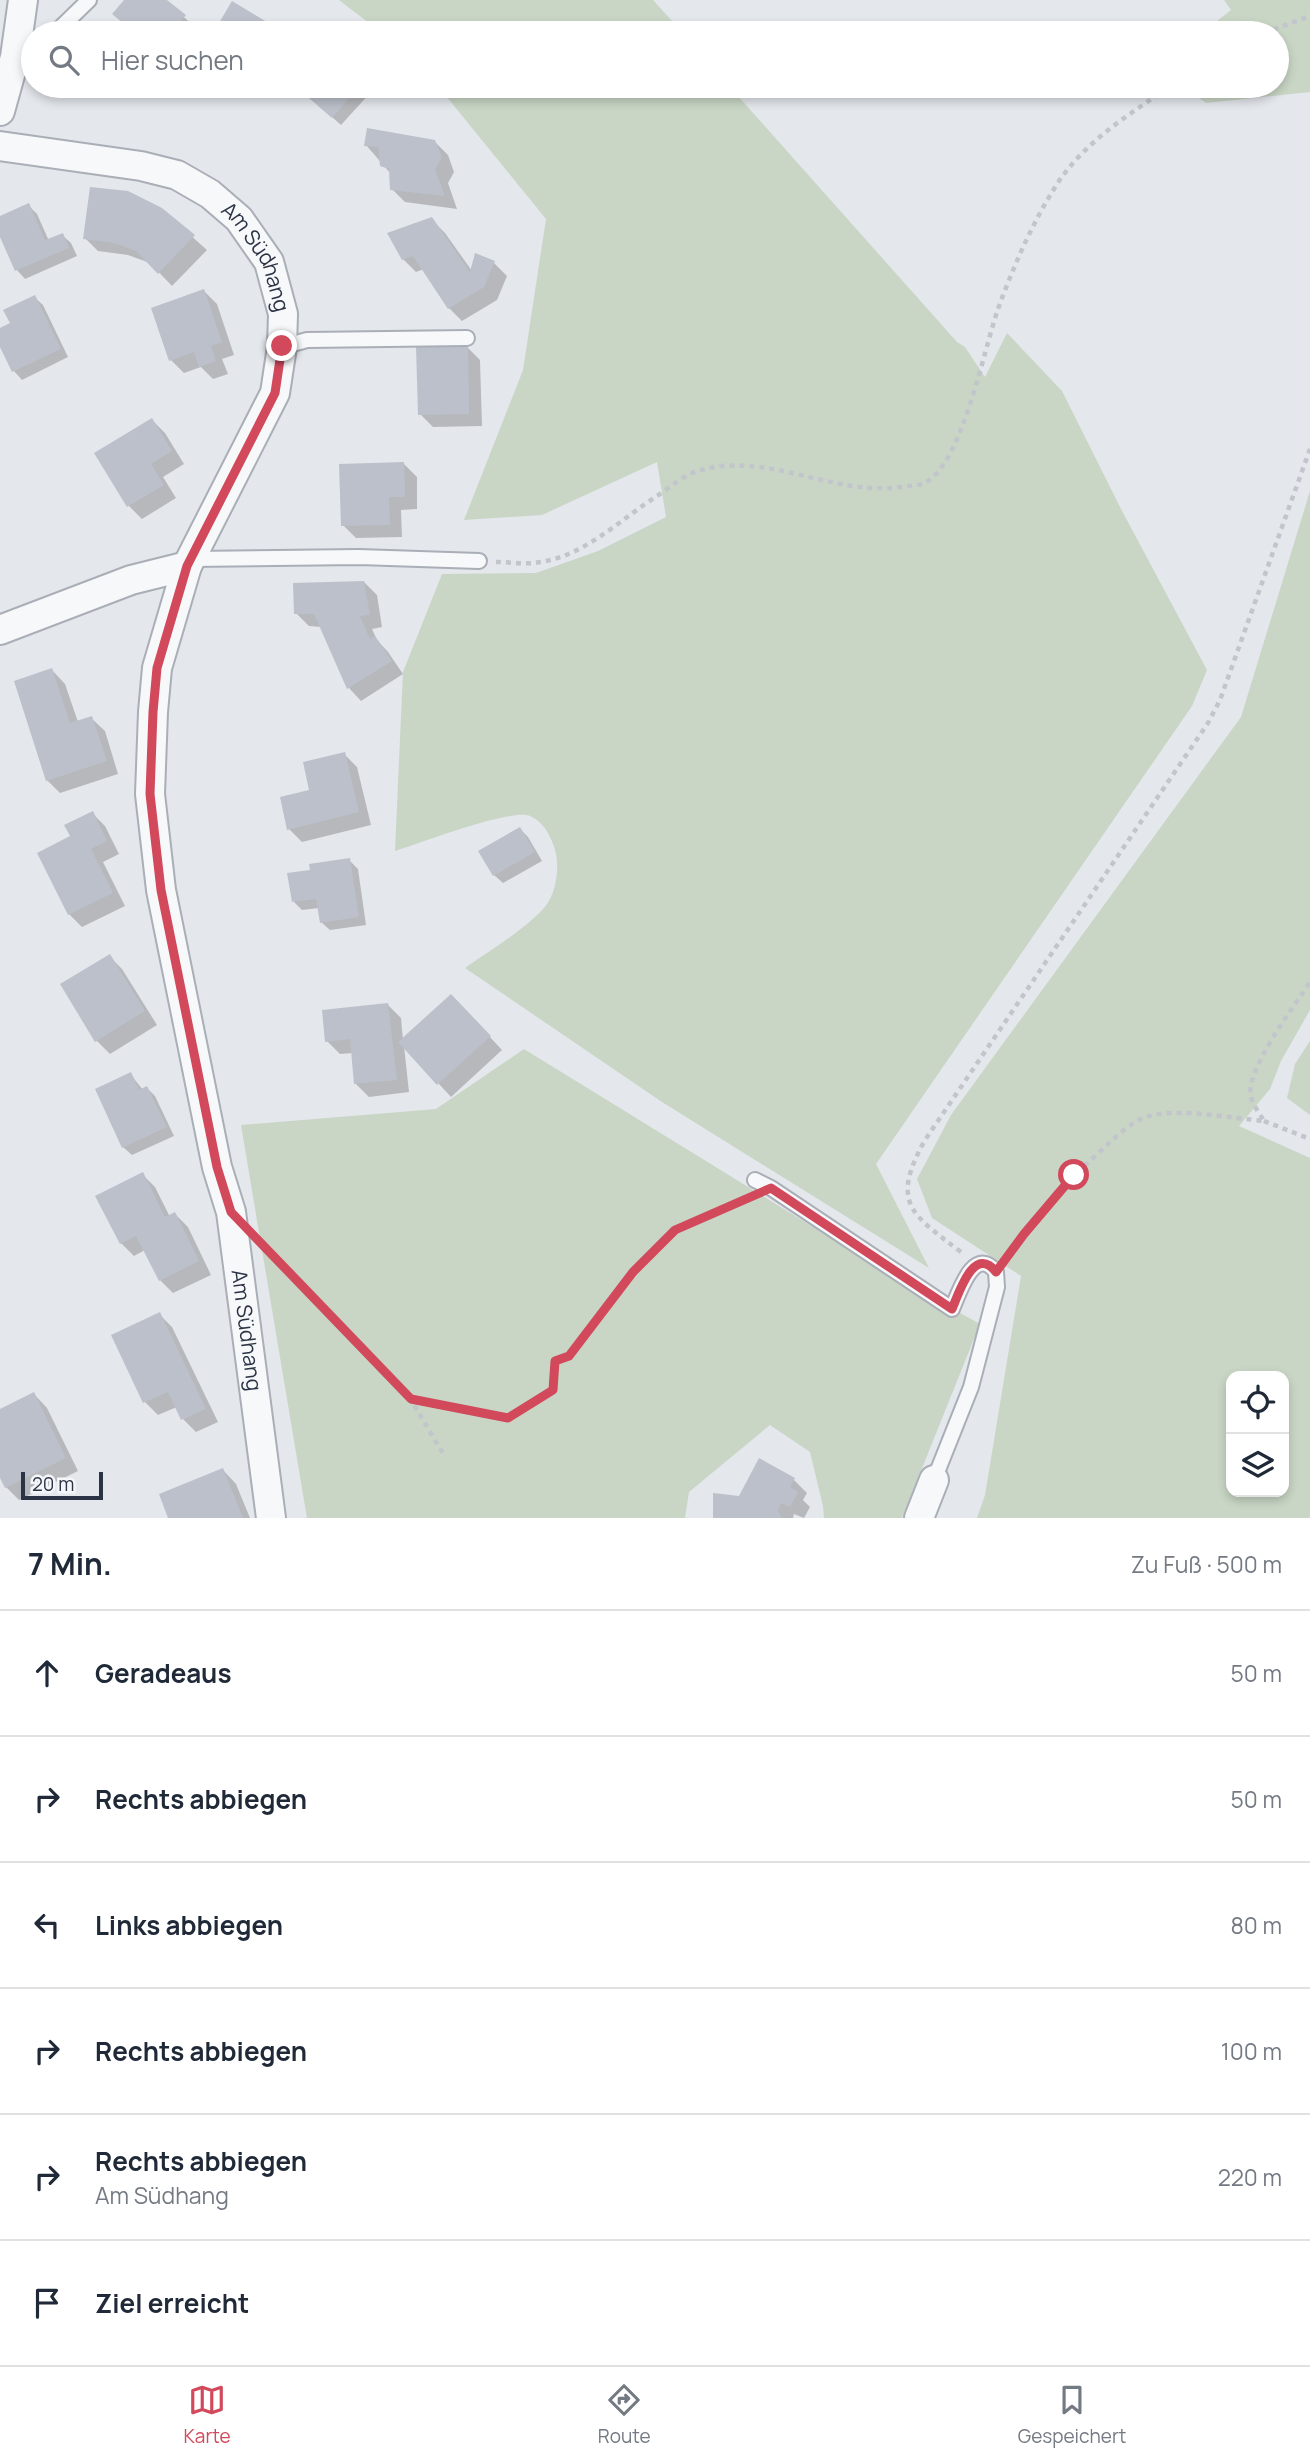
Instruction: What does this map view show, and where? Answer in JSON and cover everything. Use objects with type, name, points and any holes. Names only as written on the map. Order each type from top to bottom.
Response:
[{"type":"street","points":[[23,0],[23,21]]},
{"type":"street","points":[[0,111],[21,63]]},
{"type":"street","name":"Am Südhang","points":[[0,146],[141,166],[177,175],[210,194],[239,219],[269,262],[283,314],[282,346],[275,393],[189,562],[157,668],[150,794],[161,890],[217,1167],[231,1212],[271,1518]]},
{"type":"street","points":[[0,630],[131,580],[189,562]]},
{"type":"street","points":[[919,1518],[934,1480]]},
{"type":"lane","points":[[67,21],[89,0]]},
{"type":"lane","points":[[282,346],[307,340],[467,338]]},
{"type":"lane","points":[[189,562],[359,557],[479,561]]},
{"type":"lane","points":[[755,1180],[952,1309],[973,1267],[980,1263],[987,1264],[996,1272],[997,1287],[971,1387],[934,1480]]},
{"type":"path","points":[[1289,24],[1310,16]]},
{"type":"path","points":[[479,561],[534,563],[572,552],[606,534],[650,500],[692,473],[729,466],[763,467],[879,490],[925,483],[941,471],[961,430],[998,311],[1021,249],[1060,180],[1083,153],[1119,120],[1153,98]]},
{"type":"path","points":[[973,1267],[963,1254],[920,1220],[913,1211],[908,1199],[907,1184],[914,1160],[1209,723],[1220,700],[1310,449]]},
{"type":"path","points":[[1264,1121],[1250,1096],[1252,1080],[1264,1053],[1310,982]]},
{"type":"path","points":[[996,1272],[1074,1175],[1112,1141],[1145,1117],[1168,1113],[1264,1121],[1310,1139]]},
{"type":"path","points":[[411,1399],[508,1418],[553,1390],[555,1361],[569,1356],[633,1272],[675,1230],[771,1188]]},
{"type":"path","points":[[231,1212],[411,1399],[444,1455]]},
{"type":"green space","points":[[339,0],[653,0],[672,21],[366,21]]},
{"type":"green space","points":[[1224,0],[1310,0],[1310,92],[1289,94],[1289,21],[1217,21],[1231,10]]},
{"type":"green space","points":[[448,98],[740,98],[957,342],[965,347],[985,377],[1007,333],[1062,391],[1207,670],[1192,706],[876,1164],[929,1268],[662,1102],[465,968],[534,918],[552,895],[557,857],[549,836],[538,821],[530,816],[504,817],[395,851],[403,672],[442,574],[536,573],[598,551],[666,517],[657,462],[542,515],[464,520],[523,370],[546,219]]},
{"type":"green space","points":[[1199,98],[1253,98],[1206,103]]},
{"type":"green space","points":[[1310,491],[1310,1010],[1281,1061],[1270,1089],[1239,1126],[1310,1158],[1310,1518],[977,1518],[985,1495],[1021,1276],[932,1218],[917,1179],[951,1115],[1241,717]]},
{"type":"green space","points":[[1310,1041],[1310,1115],[1287,1098],[1295,1064]]},
{"type":"green space","points":[[524,1049],[888,1273],[980,1324],[902,1518],[824,1518],[810,1452],[770,1425],[689,1492],[685,1518],[307,1518],[241,1125],[436,1109]]},
{"type":"building","points":[[124,0],[167,0],[186,15],[181,21],[120,21],[112,14]]},
{"type":"building","points":[[232,1],[265,21],[220,21]]},
{"type":"building","points":[[309,98],[350,98],[332,118]]},
{"type":"building","points":[[367,128],[435,140],[442,158],[435,169],[445,196],[390,190],[389,169],[380,166],[378,147],[364,146]]},
{"type":"building","points":[[90,187],[128,191],[162,208],[195,235],[158,274],[136,251],[114,243],[83,239]]},
{"type":"building","points":[[29,203],[45,240],[63,233],[69,248],[15,271],[0,237],[0,216]]},
{"type":"building","points":[[432,217],[470,272],[475,253],[495,261],[484,287],[448,309],[413,256],[402,260],[387,233]]},
{"type":"building","points":[[204,289],[222,342],[211,346],[216,361],[199,367],[194,352],[169,361],[151,308]]},
{"type":"building","points":[[35,295],[61,349],[12,372],[0,347],[0,328],[10,323],[3,310]]},
{"type":"building","points":[[468,345],[469,414],[418,415],[416,346]]},
{"type":"building","points":[[152,418],[172,451],[151,464],[164,485],[127,507],[94,453]]},
{"type":"building","points":[[404,462],[405,497],[389,497],[390,525],[341,526],[339,464]]},
{"type":"building","points":[[364,581],[370,615],[360,616],[370,639],[375,636],[392,661],[347,689],[314,614],[294,614],[293,583]]},
{"type":"building","points":[[52,668],[70,723],[92,716],[107,761],[46,781],[14,681]]},
{"type":"building","points":[[345,752],[359,812],[287,830],[280,797],[309,790],[303,762]]},
{"type":"building","points":[[93,811],[107,841],[91,849],[113,893],[68,915],[37,853],[70,836],[64,825]]},
{"type":"building","points":[[520,827],[535,852],[493,876],[478,851]]},
{"type":"building","points":[[350,858],[359,917],[320,923],[316,899],[292,902],[287,873],[310,870],[309,864]]},
{"type":"building","points":[[110,954],[145,1011],[95,1042],[60,984]]},
{"type":"building","points":[[451,994],[491,1036],[437,1085],[398,1042]]},
{"type":"building","points":[[388,1003],[397,1080],[354,1084],[350,1039],[325,1042],[322,1010]]},
{"type":"building","points":[[131,1072],[139,1090],[147,1086],[167,1127],[122,1148],[95,1089]]},
{"type":"building","points":[[143,1172],[165,1217],[175,1212],[199,1261],[159,1281],[136,1236],[120,1244],[95,1196]]},
{"type":"building","points":[[160,1312],[206,1409],[181,1420],[168,1392],[143,1403],[111,1335]]},
{"type":"building","points":[[34,1392],[66,1458],[5,1488],[0,1478],[0,1409]]},
{"type":"building","points":[[759,1458],[795,1478],[790,1487],[798,1492],[790,1507],[781,1503],[778,1511],[782,1518],[713,1518],[713,1493],[739,1496]]},
{"type":"building","points":[[223,1468],[243,1518],[168,1518],[159,1494]]},
{"type":"route","points":[[282,346],[275,393],[187,566],[157,668],[153,712],[150,794],[161,890],[217,1167],[231,1212],[411,1399],[508,1418],[553,1390],[555,1361],[569,1356],[633,1272],[675,1230],[771,1188],[952,1309],[973,1267],[980,1263],[987,1264],[996,1272],[1042,1211],[1074,1175]]}]
